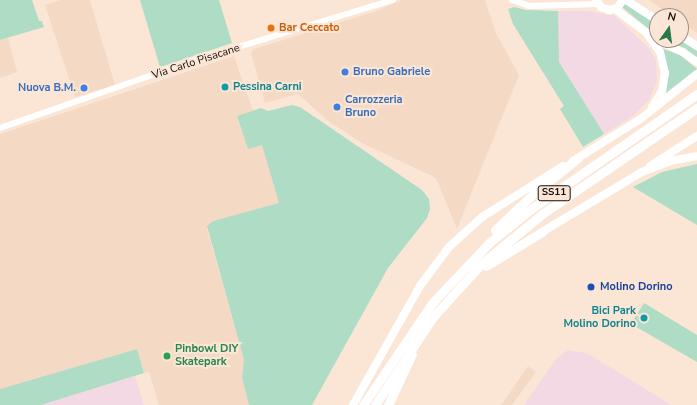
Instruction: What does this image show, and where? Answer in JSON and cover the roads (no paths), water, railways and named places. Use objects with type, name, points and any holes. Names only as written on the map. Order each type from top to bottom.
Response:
[{"type":"highway","name":"SS11","points":[[363,405],[427,309],[458,274],[500,233],[568,183],[697,94]]},
{"type":"highway","name":"SS11","points":[[375,405],[409,350],[440,308],[481,264],[528,224],[697,108]]},
{"type":"highway","points":[[427,309],[436,292],[452,273],[523,203],[578,158]]},
{"type":"highway","points":[[451,295],[466,286],[493,261],[542,232]]},
{"type":"highway","points":[[388,405],[410,358],[440,308]]},
{"type":"highway","points":[[358,405],[394,349],[415,325]]},
{"type":"main road","points":[[615,9],[625,0],[649,15]]},
{"type":"main road","points":[[597,2],[606,9],[615,9],[647,34],[661,55],[665,76],[660,94],[642,118]]},
{"type":"main road","points":[[675,48],[684,52],[697,62]]},
{"type":"main road","points":[[353,405],[420,286],[449,247],[487,214],[642,118],[697,74]]},
{"type":"main road","points":[[684,85],[697,84]]},
{"type":"main road","points":[[648,170],[656,161],[697,136]]},
{"type":"main road","points":[[542,232],[648,170],[670,161],[697,156]]},
{"type":"street","name":"Via Carlo Pisacane","points":[[0,128],[192,61],[393,0]]},
{"type":"street","points":[[512,0],[529,6],[597,2]]},
{"type":"place","name":"Bar Ceccato","points":[[271,28]]},
{"type":"place","name":"Bruno Gabriele","points":[[345,72]]},
{"type":"place","name":"Pessina Carni","points":[[225,87]]},
{"type":"place","name":"Nuova B.M.","points":[[84,88]]},
{"type":"place","name":"Carrozzeria Bruno","points":[[337,107]]},
{"type":"place","name":"Molino Dorino","points":[[591,287]]},
{"type":"place","name":"Bici Park Molino Dorino","points":[[644,318]]},
{"type":"place","name":"Pinbowl DIY Skatepark","points":[[167,356]]}]
